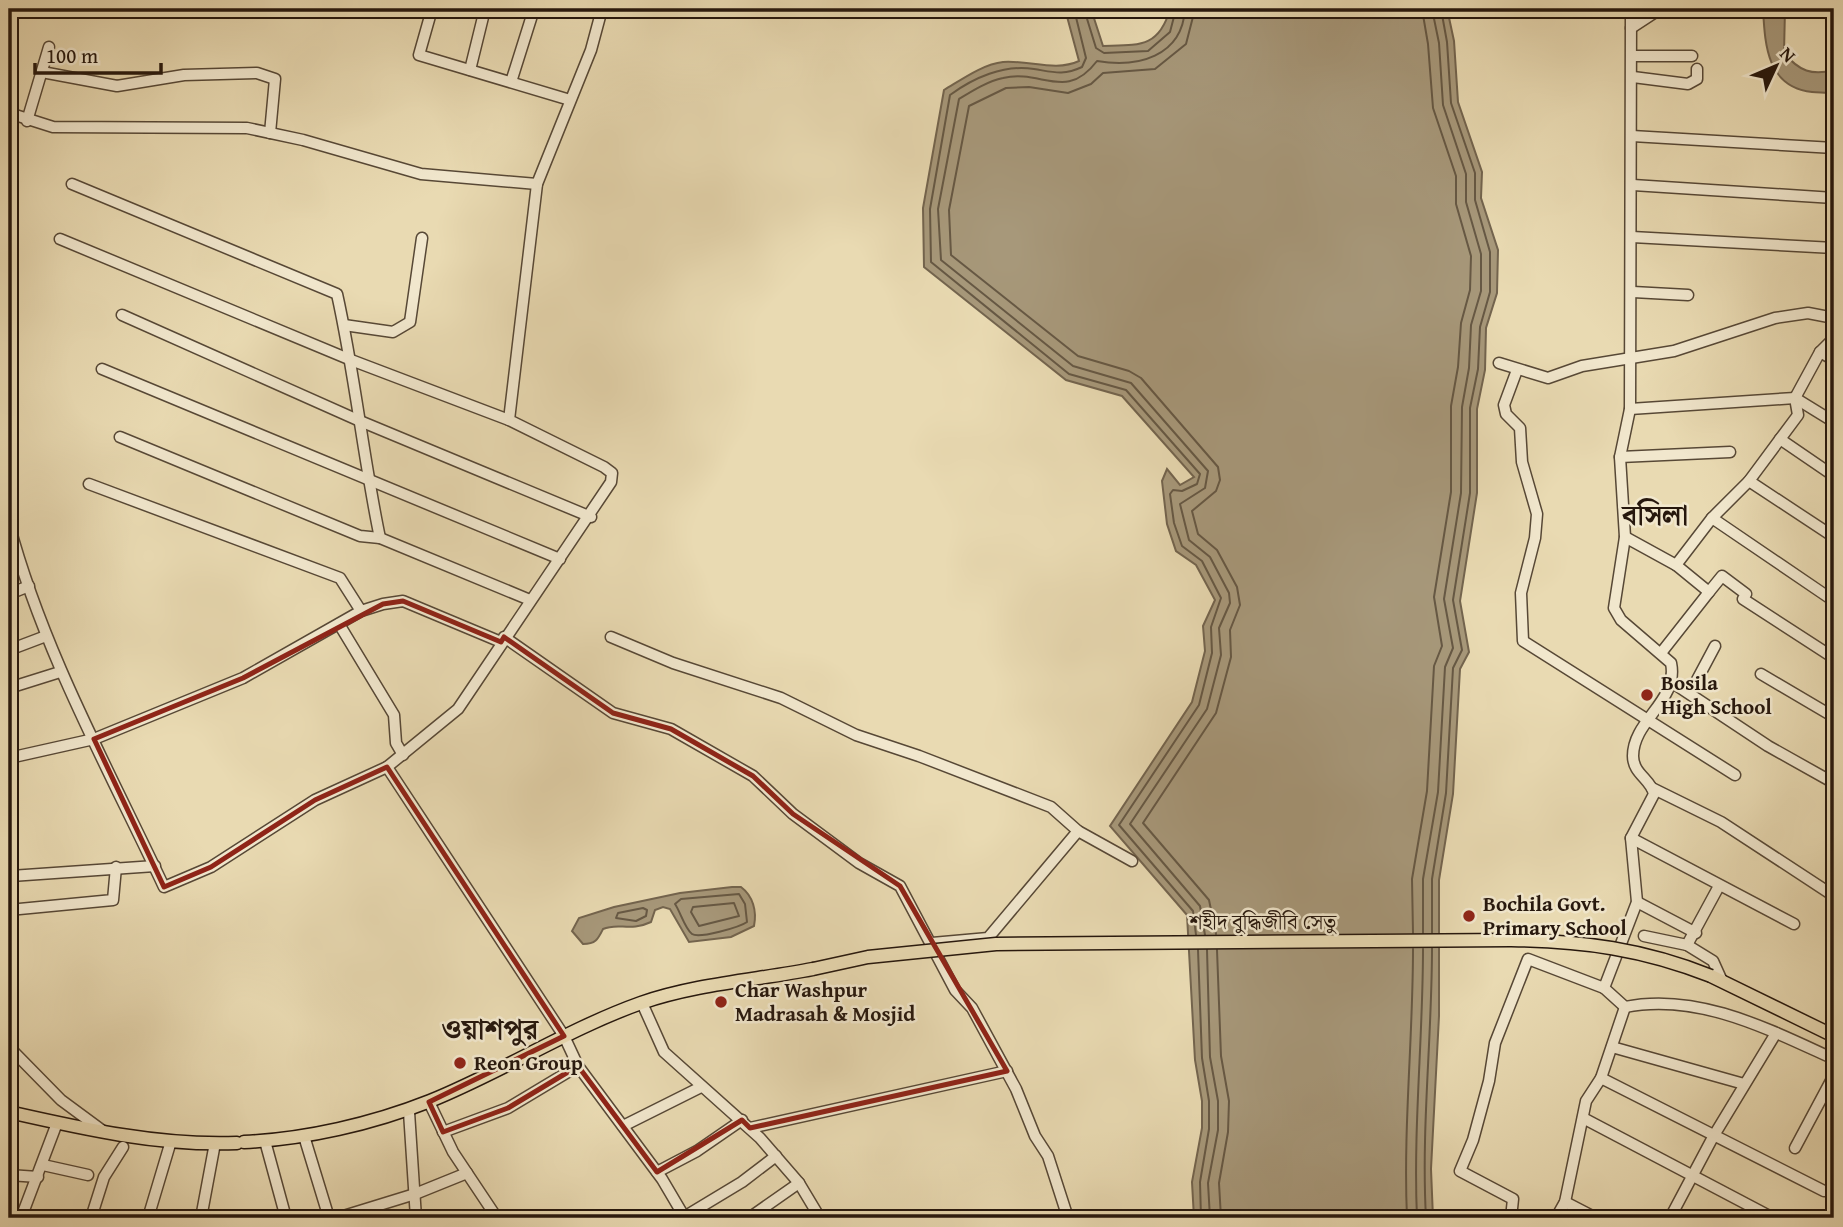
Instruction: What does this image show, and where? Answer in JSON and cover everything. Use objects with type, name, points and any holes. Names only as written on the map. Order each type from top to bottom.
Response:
[{"type":"main road","name":"শহীদ বুদ্ধিজীবি সেতু","points":[[9,1112],[108,1135],[171,1141],[215,1143],[304,1136],[429,1102],[564,1036],[642,1003],[685,991],[868,957],[996,943],[1511,940],[1639,951],[1717,978],[1834,1036]]},
{"type":"street","points":[[432,9],[419,55],[570,100]]},
{"type":"street","points":[[470,70],[485,9]]},
{"type":"street","points":[[512,82],[534,9]]},
{"type":"street","points":[[509,420],[537,184],[591,50],[602,9]]},
{"type":"street","points":[[1632,9],[1633,292],[1629,359],[1630,409],[1620,457],[1625,537],[1614,608],[1616,615],[1671,663],[1673,683],[1647,722],[1633,754],[1635,768],[1653,788],[1721,822],[1834,896]]},
{"type":"street","points":[[1631,28],[1660,9]]},
{"type":"street","points":[[27,121],[49,47]]},
{"type":"street","points":[[1632,56],[1692,55]]},
{"type":"street","points":[[1633,77],[1688,84],[1696,79],[1697,69]]},
{"type":"street","points":[[42,72],[117,86],[184,75],[257,74],[275,79],[270,133]]},
{"type":"street","points":[[9,113],[27,121],[53,127],[247,128],[421,174],[537,184]]},
{"type":"street","points":[[1632,136],[1834,148]]},
{"type":"street","points":[[72,184],[337,294],[351,360],[367,479],[380,538]]},
{"type":"street","points":[[1633,185],[1834,198]]},
{"type":"street","points":[[1632,237],[1834,248]]},
{"type":"street","points":[[344,325],[393,332],[410,322],[422,238]]},
{"type":"street","points":[[9,525],[13,559],[29,586],[60,672],[164,887],[200,872],[315,800],[387,767],[458,709],[530,600],[591,517],[611,482],[612,473],[509,420],[351,360],[60,239]]},
{"type":"street","points":[[1633,292],[1688,295]]},
{"type":"street","points":[[1499,363],[1548,378],[1582,366],[1674,351],[1775,318],[1808,313],[1834,318]]},
{"type":"street","points":[[122,314],[360,421],[591,517]]},
{"type":"street","points":[[1676,565],[1712,518],[1749,481],[1798,415],[1795,398],[1821,352],[1834,338]]},
{"type":"street","points":[[1821,352],[1834,360]]},
{"type":"street","points":[[102,369],[560,559]]},
{"type":"street","points":[[1517,370],[1504,405],[1506,414],[1520,428],[1522,463],[1537,514],[1535,538],[1521,593],[1523,640],[1647,722],[1735,775]]},
{"type":"street","points":[[1630,409],[1795,398],[1834,422]]},
{"type":"street","points":[[120,437],[360,536],[380,538],[530,600]]},
{"type":"street","points":[[1780,439],[1834,476]]},
{"type":"street","points":[[1620,457],[1730,452]]},
{"type":"street","points":[[1749,481],[1834,537]]},
{"type":"street","points":[[89,484],[340,578],[361,611]]},
{"type":"street","points":[[1712,518],[1834,601]]},
{"type":"street","points":[[1625,537],[1676,565],[1709,592]]},
{"type":"street","points":[[1661,653],[1722,576],[1746,594],[1743,599],[1834,658]]},
{"type":"street","points":[[9,594],[29,586]]},
{"type":"street","points":[[9,758],[94,739],[243,678],[361,611],[403,601],[503,639],[613,713],[671,729],[753,776],[793,814],[859,863],[900,886],[956,990],[972,1008],[1007,1071],[1035,1136],[1048,1156],[1068,1218]]},
{"type":"street","points":[[340,624],[394,715],[396,743],[403,755]]},
{"type":"street","points":[[9,650],[46,636]]},
{"type":"street","points":[[611,637],[673,663],[781,698],[856,735],[919,756],[1051,807],[1078,831],[1132,861]]},
{"type":"street","points":[[1690,694],[1715,646]]},
{"type":"street","points":[[9,688],[60,672]]},
{"type":"street","points":[[1761,674],[1834,717]]},
{"type":"street","points":[[1673,683],[1768,746],[1834,783]]},
{"type":"street","points":[[387,767],[564,1036],[578,1066],[657,1172],[685,1218],[742,1182],[776,1156]]},
{"type":"street","points":[[1604,988],[1637,902],[1631,838],[1652,800],[1653,788]]},
{"type":"street","points":[[932,943],[988,938],[1078,831]]},
{"type":"street","points":[[1631,838],[1794,924]]},
{"type":"street","points":[[9,864],[11,876],[155,866]]},
{"type":"street","points":[[9,910],[113,900],[116,867]]},
{"type":"street","points":[[1687,945],[1696,933],[1719,886]]},
{"type":"street","points":[[1637,902],[1696,933]]},
{"type":"street","points":[[1644,936],[1687,945],[1713,961],[1717,978]]},
{"type":"street","points":[[1511,1218],[1513,1199],[1460,1171],[1473,1140],[1489,1081],[1495,1043],[1528,959],[1604,988],[1625,1007]]},
{"type":"street","points":[[642,1003],[664,1052],[746,1124],[799,1183],[820,1218]]},
{"type":"street","points":[[1625,1007],[1646,1003],[1702,1008],[1776,1033],[1834,1059]]},
{"type":"street","points":[[1556,1218],[1565,1202],[1586,1101],[1601,1078],[1625,1007]]},
{"type":"street","points":[[1673,1217],[1713,1137],[1776,1033]]},
{"type":"street","points":[[9,1047],[61,1100],[108,1135]]},
{"type":"street","points":[[1612,1047],[1744,1084]]},
{"type":"street","points":[[443,1132],[508,1108],[578,1066]]},
{"type":"street","points":[[657,1172],[746,1124],[1007,1071]]},
{"type":"street","points":[[1795,1148],[1834,1075]]},
{"type":"street","points":[[1601,1078],[1824,1191]]},
{"type":"street","points":[[623,1126],[701,1087]]},
{"type":"street","points":[[429,1102],[467,1173],[497,1218]]},
{"type":"street","points":[[409,1112],[416,1218]]},
{"type":"street","points":[[1583,1118],[1773,1218]]},
{"type":"street","points":[[22,1218],[57,1123]]},
{"type":"street","points":[[304,1136],[329,1218]]},
{"type":"street","points":[[148,1218],[171,1141]]},
{"type":"street","points":[[265,1141],[286,1218]]},
{"type":"street","points":[[201,1218],[215,1143]]},
{"type":"street","points":[[92,1218],[104,1177],[123,1147]]},
{"type":"street","points":[[43,1165],[88,1175]]},
{"type":"street","points":[[337,1218],[415,1194],[467,1173]]},
{"type":"street","points":[[9,1175],[38,1177]]},
{"type":"street","points":[[749,1218],[799,1183]]},
{"type":"street","points":[[1565,1202],[1596,1218]]},
{"type":"highlighted area","points":[[403,601],[501,642],[504,637],[613,713],[671,729],[753,776],[793,814],[900,886],[1007,1071],[750,1128],[742,1120],[657,1172],[578,1066],[508,1108],[443,1132],[429,1102],[564,1036],[387,767],[315,800],[211,867],[164,887],[94,739],[243,678],[383,604]]},
{"type":"water","points":[[1065,9],[1091,9],[1103,46],[1146,42],[1160,31],[1170,9],[1447,9],[1454,41],[1458,102],[1482,172],[1481,198],[1498,250],[1497,293],[1486,328],[1485,370],[1477,409],[1477,493],[1460,601],[1469,652],[1460,669],[1453,794],[1439,880],[1439,1016],[1431,1169],[1433,1218],[1194,1218],[1192,1182],[1202,1128],[1202,1101],[1195,1060],[1187,915],[1110,826],[1192,702],[1205,651],[1203,626],[1215,600],[1196,565],[1176,551],[1167,524],[1162,481],[1167,469],[1180,485],[1194,477],[1122,396],[1066,380],[924,267],[923,208],[944,90],[995,63],[1061,66],[1079,61]]},
{"type":"water","points":[[1763,9],[1785,9],[1784,53],[1806,70],[1834,70],[1834,94],[1797,88],[1785,82],[1777,73],[1767,49]]},
{"type":"water","points":[[741,887],[745,891],[751,899],[755,915],[754,926],[731,937],[689,942],[670,909],[663,907],[655,910],[651,922],[603,929],[591,943],[583,944],[572,931],[579,918],[614,907],[680,893]]},
{"type":"place","name":"Bosila High School","points":[[1647,695]]},
{"type":"place","name":"Bochila Govt. Primary School","points":[[1469,916]]},
{"type":"place","name":"Char Washpur Madrasah & Mosjid","points":[[721,1002]]},
{"type":"place","name":"Reon Group","points":[[460,1063]]},
{"type":"district","name":"বসিলা","points":[[1655,515]]},
{"type":"district","name":"ওয়াশপুর","points":[[490,1029]]}]
